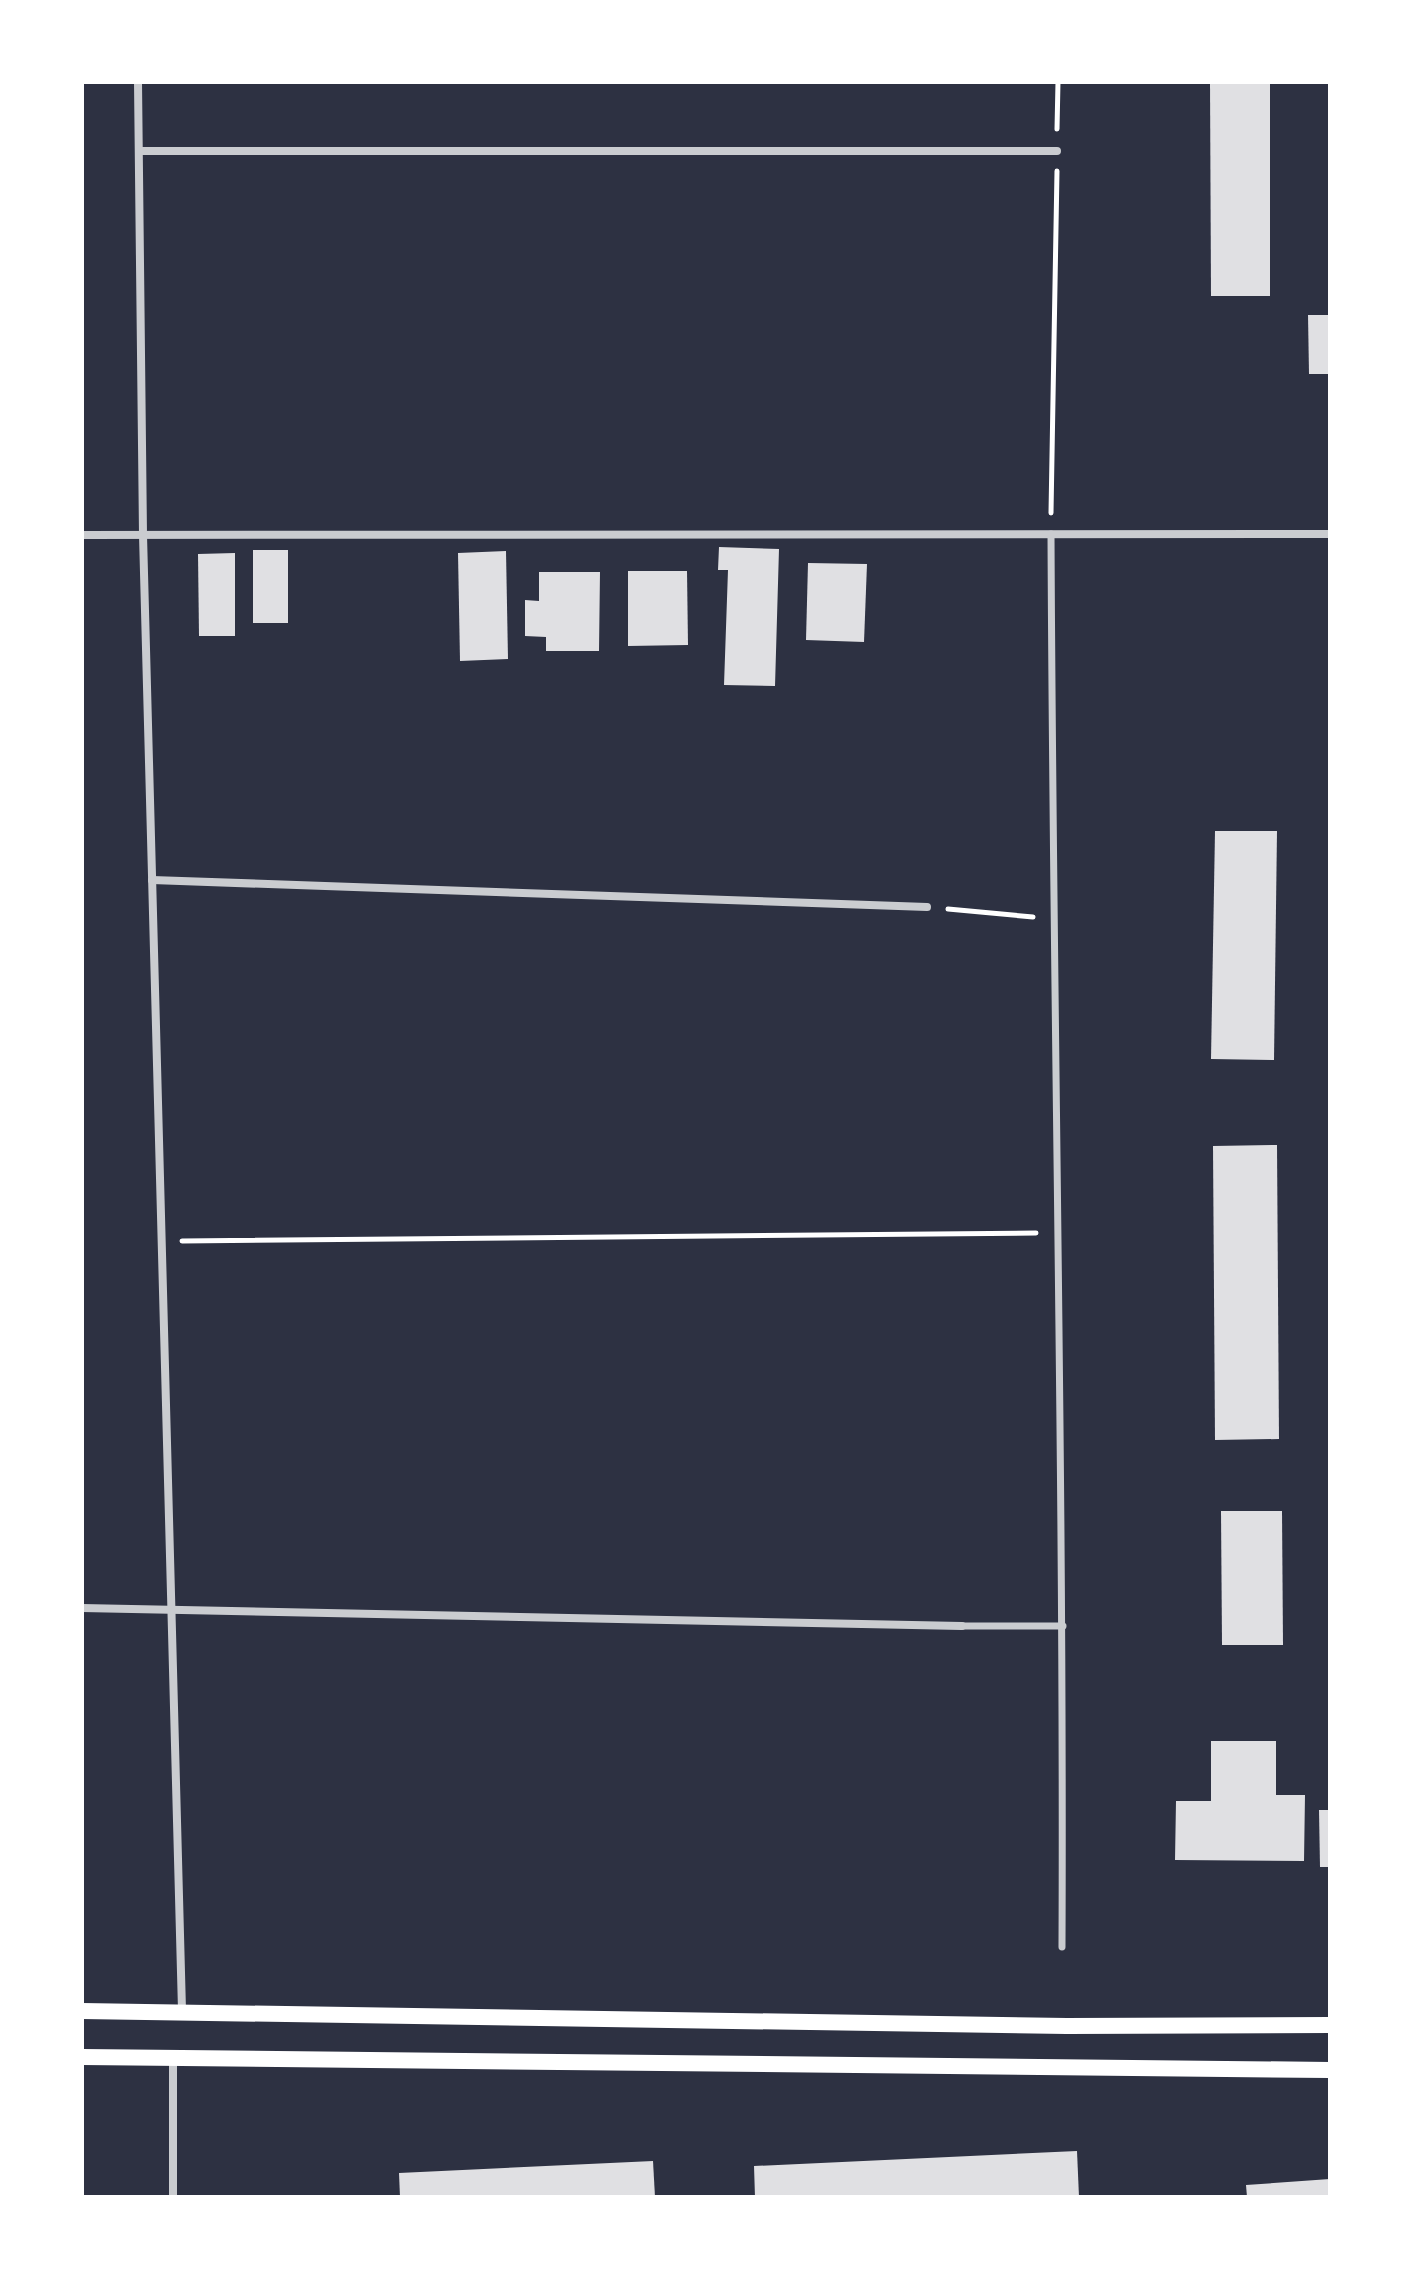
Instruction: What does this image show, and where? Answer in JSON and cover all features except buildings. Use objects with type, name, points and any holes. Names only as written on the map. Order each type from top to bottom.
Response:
[{"type":"main road","points":[[82,2011],[182,2010],[1067,2026],[1330,2025]]},
{"type":"main road","points":[[82,2057],[1330,2070]]},
{"type":"street","points":[[138,82],[143,535],[182,2010]]},
{"type":"street","points":[[139,151],[1057,151]]},
{"type":"street","points":[[1051,534],[1063,1626],[1062,1947]]},
{"type":"street","points":[[82,535],[1330,534]]},
{"type":"street","points":[[152,880],[927,907]]},
{"type":"street","points":[[82,1608],[1063,1626]]},
{"type":"street","points":[[173,2058],[173,2197]]},
{"type":"path","points":[[1051,534],[1058,82]]},
{"type":"path","points":[[927,907],[1053,919]]},
{"type":"path","points":[[161,1241],[1057,1233]]}]
